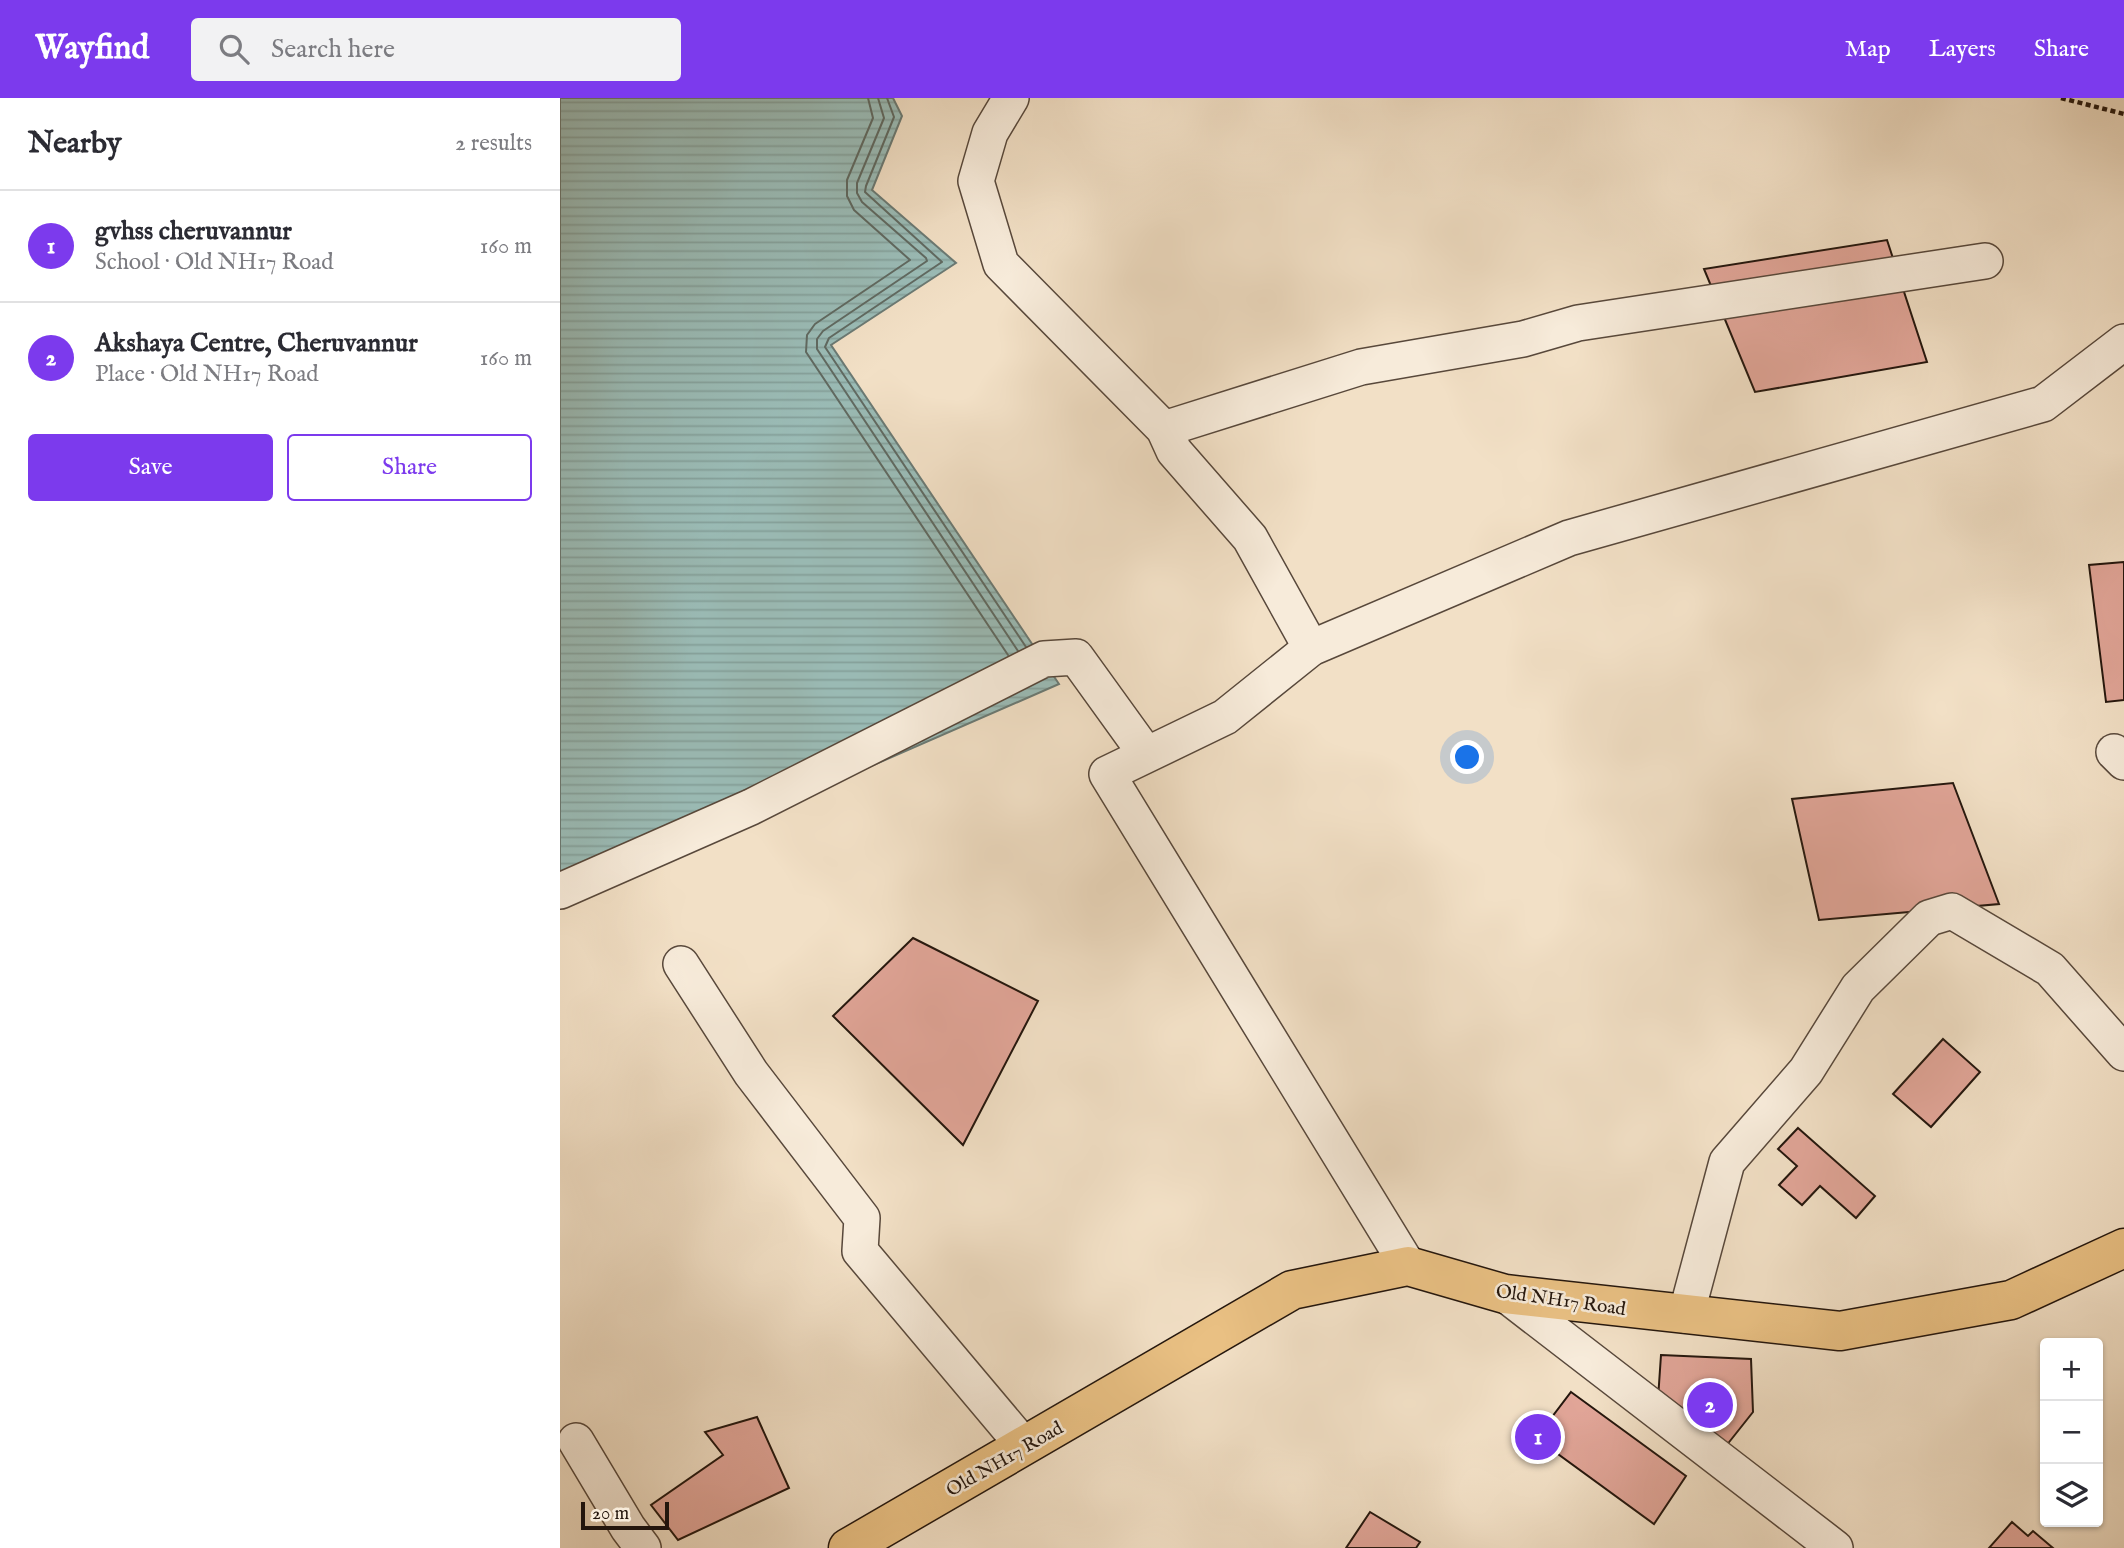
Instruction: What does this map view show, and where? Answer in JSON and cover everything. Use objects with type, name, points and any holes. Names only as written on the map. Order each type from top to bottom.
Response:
[{"type":"main road","name":"Old NH17 Road","points":[[848,1548],[1292,1290],[1408,1266],[1504,1294],[1840,1331],[2011,1300],[2124,1248]]},
{"type":"street","points":[[1011,98],[990,133],[976,181],[1001,264],[1164,429],[1174,451],[1250,538],[1311,648]]},
{"type":"street","points":[[1164,429],[1361,367],[1523,339],[1578,323],[1985,261]]},
{"type":"street","points":[[1408,1266],[1107,774],[1225,716],[1311,648],[1569,538],[2043,404],[2124,342]]},
{"type":"street","points":[[560,891],[751,807],[1044,659],[1076,657],[1146,754]]},
{"type":"street","points":[[1686,1315],[1727,1162],[1806,1072],[1858,988],[1929,918],[1952,911],[2050,969],[2124,1053]]},
{"type":"street","points":[[681,964],[751,1073],[862,1218],[860,1251],[1024,1446]]},
{"type":"street","points":[[1504,1294],[1835,1548]]},
{"type":"street","points":[[576,1441],[643,1548]]},
{"type":"path","points":[[2061,98],[2124,114]]},
{"type":"water","points":[[560,98],[893,98],[902,116],[872,190],[956,263],[831,345],[1059,684],[560,902]]},
{"type":"building","points":[[1887,240],[1927,362],[1755,392],[1704,269]]},
{"type":"building","points":[[2124,562],[2124,700],[2106,702],[2089,565]]},
{"type":"building","points":[[1953,783],[1999,904],[1819,920],[1792,799]]},
{"type":"building","points":[[913,938],[1038,1001],[963,1145],[833,1016]]},
{"type":"building","points":[[1943,1039],[1980,1072],[1931,1127],[1893,1094]]},
{"type":"building","points":[[1798,1128],[1875,1196],[1856,1218],[1820,1186],[1802,1205],[1779,1185],[1797,1166],[1778,1149]]},
{"type":"building","points":[[1661,1355],[1751,1359],[1753,1412],[1726,1446],[1658,1399]]},
{"type":"building","points":[[1571,1392],[1686,1476],[1654,1524],[1536,1438]]},
{"type":"building","points":[[757,1417],[789,1488],[678,1540],[651,1505],[723,1455],[705,1432]]},
{"type":"building","points":[[1370,1512],[1420,1542],[1416,1548],[1346,1548]]},
{"type":"building","points":[[2012,1522],[2028,1536],[2033,1531],[2053,1548],[1989,1548]]},
{"type":"place","name":"Akshaya Centre, Cheruvannur","points":[[1710,1405]]},
{"type":"place","name":"gvhss cheruvannur","points":[[1538,1437]]}]
